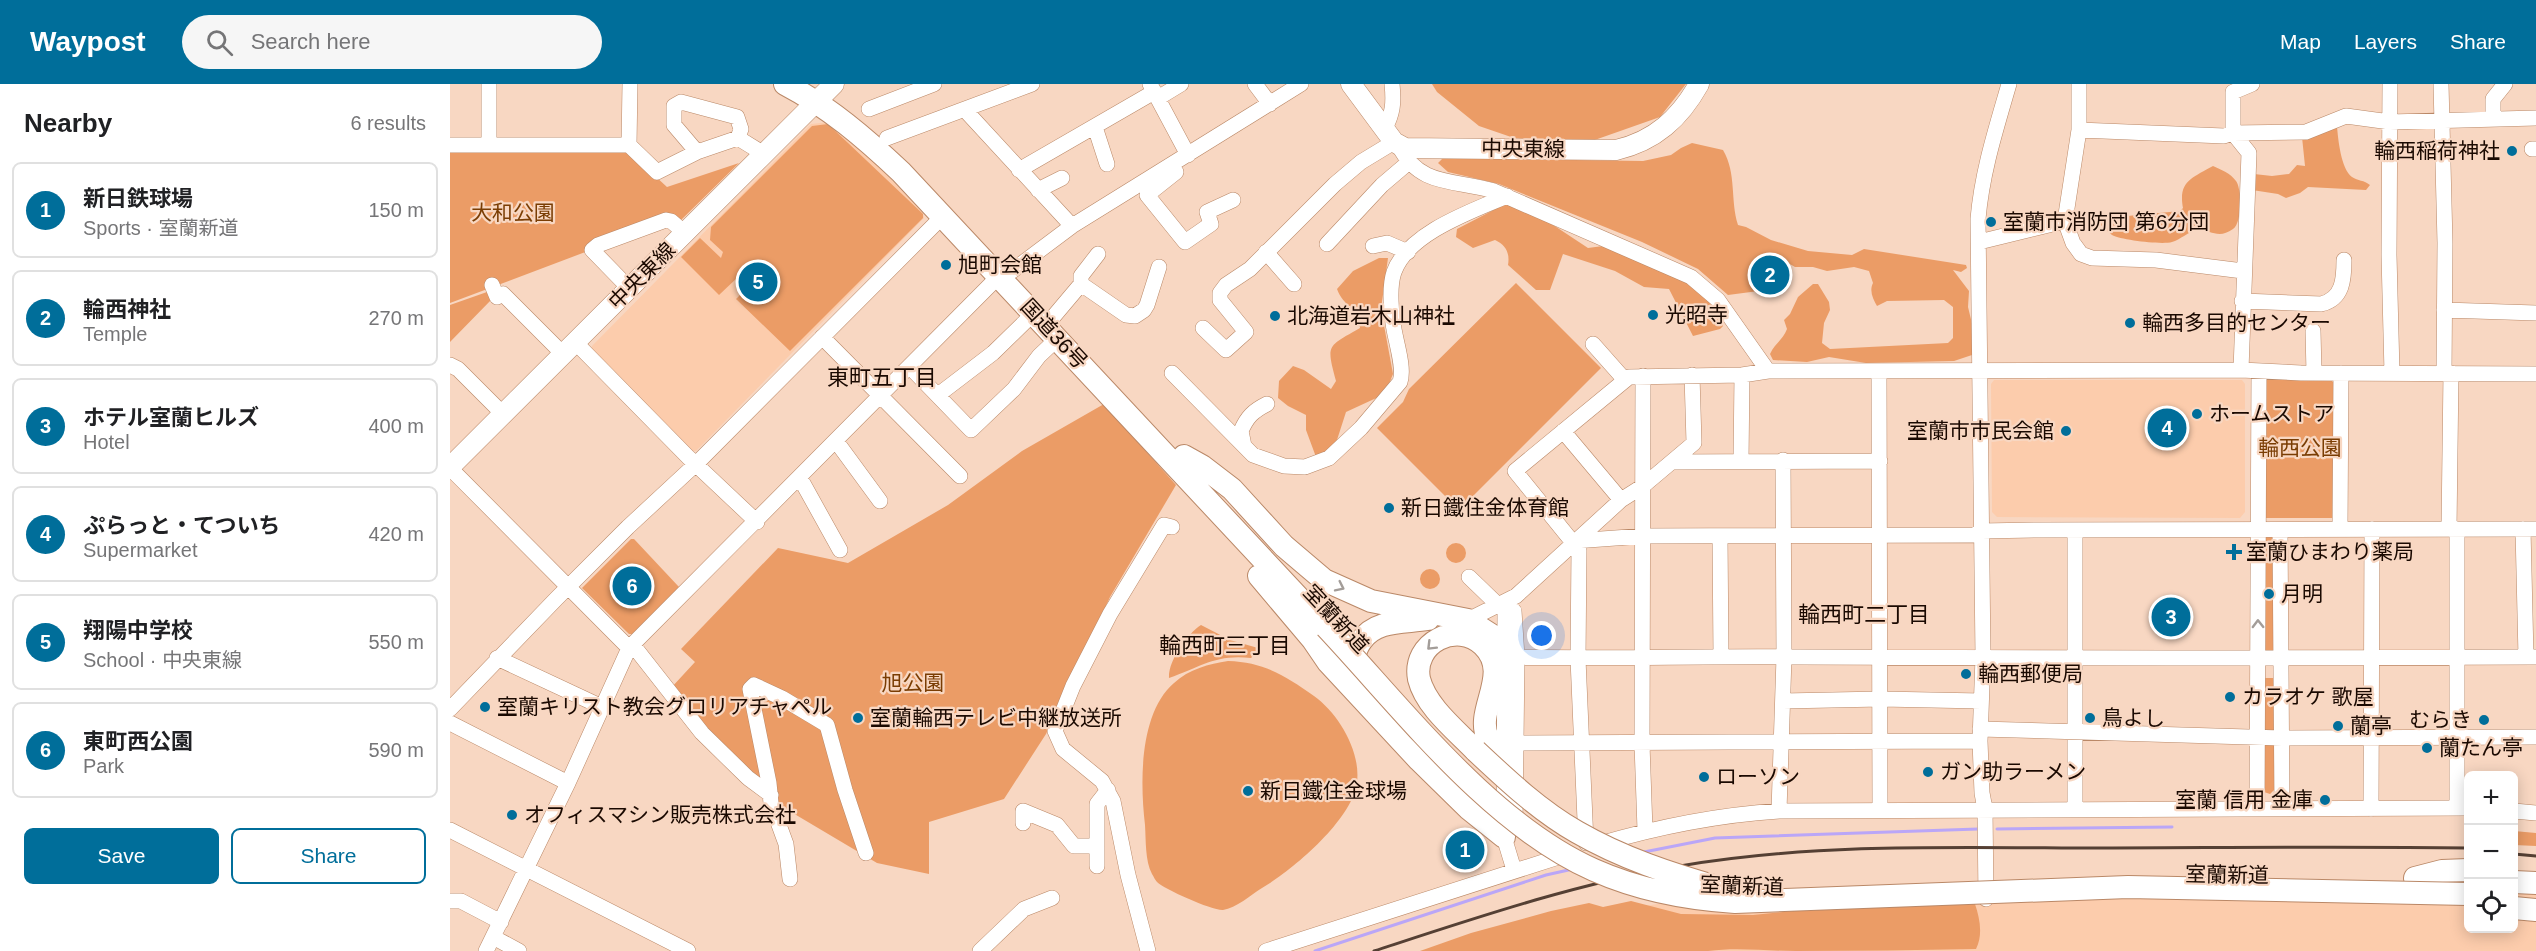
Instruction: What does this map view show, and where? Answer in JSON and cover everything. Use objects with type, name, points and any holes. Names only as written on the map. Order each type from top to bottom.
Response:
[{"type":"highway","name":"国道36号","points":[[785,84],[823,90],[887,138],[1044,315],[1184,456]]},
{"type":"highway","name":"国道36号","points":[[823,90],[862,135],[943,216],[1006,273]]},
{"type":"highway","name":"国道36号","points":[[1044,315],[1057,339],[1208,500]]},
{"type":"highway","points":[[1184,456],[1202,466],[1232,489],[1284,546],[1324,580],[1371,601],[1468,620],[1493,636],[1510,657]]},
{"type":"highway","name":"室蘭新道","points":[[1184,456],[1325,628],[1514,803],[1554,833],[1594,855],[1636,872],[1678,882],[1720,888],[1809,888],[2108,874],[2464,880]]},
{"type":"highway","name":"室蘭新道","points":[[1208,500],[1325,628],[1479,790],[1500,809],[1549,846],[1593,870],[1651,890],[1713,901],[1766,902],[2081,888],[2464,894]]},
{"type":"highway","points":[[1442,616],[1382,624],[1364,637],[1353,659],[1361,680],[1462,790],[1508,828],[1563,867],[1593,882],[1644,898],[1696,908],[1734,908],[1766,902]]},
{"type":"highway","points":[[1325,628],[1328,662],[1419,760],[1469,809],[1504,837]]},
{"type":"highway","points":[[1509,749],[1488,738],[1485,727],[1494,684],[1495,670],[1492,658],[1484,646],[1472,637],[1455,633],[1441,636],[1423,654],[1419,666],[1419,678],[1431,703],[1515,788],[1576,832],[1645,864],[1720,888]]},
{"type":"highway","points":[[2415,878],[2442,871],[2464,870]]},
{"type":"highway","points":[[2518,871],[2536,872]]},
{"type":"highway","points":[[2518,882],[2536,884]]},
{"type":"highway","points":[[2291,890],[2355,900],[2464,904]]},
{"type":"highway","points":[[2518,896],[2536,897]]},
{"type":"highway","points":[[2518,908],[2536,909]]},
{"type":"main road","points":[[1351,84],[1397,145]]},
{"type":"main road","name":"中央東線","points":[[1397,145],[1413,148],[1616,150],[1638,143],[1668,125],[1679,114],[1699,84]]},
{"type":"main road","name":"中央東線","points":[[450,468],[764,154],[823,90]]},
{"type":"street","points":[[489,84],[489,144]]},
{"type":"street","points":[[629,145],[630,84]]},
{"type":"street","points":[[868,109],[934,84]]},
{"type":"street","points":[[887,138],[1032,84]]},
{"type":"street","points":[[1019,170],[1154,91],[1181,84]]},
{"type":"street","points":[[1255,84],[1270,104]]},
{"type":"street","points":[[519,951],[490,944],[568,783],[629,648],[1006,273],[1071,226],[1301,84]]},
{"type":"street","points":[[1392,84],[1395,103],[1390,118],[1397,145],[1421,172],[1435,180],[1479,186],[1507,196],[1691,277],[1718,300],[1768,371]]},
{"type":"street","points":[[1986,898],[1985,809],[1982,793],[1980,735],[1983,657],[1979,242],[1981,189],[2009,84]]},
{"type":"street","points":[[2079,84],[2079,130],[2065,220],[2081,254],[2092,258],[2156,260],[2243,271]]},
{"type":"street","points":[[2241,370],[2249,153],[2233,133],[2233,92],[2252,84]]},
{"type":"street","points":[[2390,84],[2389,255],[2392,373]]},
{"type":"street","points":[[1271,950],[1517,869],[1645,830],[1724,815],[1779,811],[1985,809],[2463,808],[2457,737],[2453,529],[2444,310],[2441,84]]},
{"type":"street","points":[[2493,118],[2493,99],[2505,84]]},
{"type":"street","points":[[1154,91],[1183,158],[1178,170],[1147,195],[1185,242],[1211,224],[1207,212],[1233,200]]},
{"type":"street","points":[[697,152],[674,125],[674,106],[681,102],[737,117],[741,129],[738,138]]},
{"type":"street","points":[[965,110],[1071,226]]},
{"type":"street","points":[[2079,130],[2224,136],[2233,133],[2306,132],[2346,116],[2390,122],[2536,118]]},
{"type":"street","points":[[1095,127],[1107,164]]},
{"type":"street","points":[[450,145],[629,145],[657,172],[697,152],[738,138]]},
{"type":"street","points":[[738,138],[764,154]]},
{"type":"street","points":[[1327,244],[1382,185],[1397,145]]},
{"type":"street","points":[[1203,328],[1226,350],[1246,332],[1220,300],[1220,293],[1226,285],[1250,269],[1355,166],[1397,145]]},
{"type":"street","points":[[1038,190],[1062,178]]},
{"type":"street","points":[[1172,373],[1252,455],[1284,466],[1305,467],[1329,458],[1395,391],[1403,373],[1393,320],[1392,289],[1394,274],[1401,259],[1426,236],[1457,217],[1507,196]]},
{"type":"street","points":[[450,709],[569,585],[697,463],[943,216]]},
{"type":"street","points":[[629,288],[592,250],[598,245],[666,220],[671,221],[685,233]]},
{"type":"street","points":[[1979,242],[2065,220]]},
{"type":"street","points":[[1373,246],[1388,243],[1408,252]]},
{"type":"street","points":[[1266,252],[1294,284]]},
{"type":"street","points":[[1081,284],[1081,276],[1098,254]]},
{"type":"street","points":[[2242,301],[2321,304],[2329,302],[2342,288],[2344,260]]},
{"type":"street","points":[[1081,284],[1126,315],[1135,316],[1147,305],[1159,267]]},
{"type":"street","points":[[938,396],[1081,284]]},
{"type":"street","points":[[492,285],[497,297],[503,294],[569,348],[697,463],[756,522]]},
{"type":"street","points":[[2444,310],[2536,313]]},
{"type":"street","points":[[2313,331],[2314,373]]},
{"type":"street","points":[[822,337],[879,397],[960,476]]},
{"type":"street","points":[[910,367],[971,430],[1014,389],[1039,356],[1057,339]]},
{"type":"street","points":[[1593,344],[1624,379]]},
{"type":"street","points":[[450,365],[458,369],[503,414]]},
{"type":"street","points":[[1587,848],[1578,659],[1579,550],[1515,471],[1624,379],[1643,376],[1742,375],[1768,371],[2241,370],[2314,373],[2536,374]]},
{"type":"street","points":[[1879,371],[1880,810]]},
{"type":"street","points":[[2257,809],[2259,371]]},
{"type":"street","points":[[2340,529],[2341,373]]},
{"type":"street","points":[[1468,620],[1503,602],[1621,500],[1674,462],[1694,443],[1692,375]]},
{"type":"street","points":[[1741,461],[1742,375]]},
{"type":"street","points":[[1643,376],[1642,744],[1645,830]]},
{"type":"street","points":[[1244,446],[1240,431],[1246,420],[1250,414],[1267,405]]},
{"type":"street","points":[[1563,430],[1621,500]]},
{"type":"street","points":[[836,441],[880,501]]},
{"type":"street","points":[[1779,811],[1784,657],[1783,460]]},
{"type":"street","points":[[1674,462],[1880,461]]},
{"type":"street","points":[[450,468],[569,585],[629,648],[636,649],[702,733],[748,778],[771,795]]},
{"type":"street","points":[[800,478],[840,550]]},
{"type":"street","points":[[1148,951],[1128,875],[1113,801],[1102,781],[1063,749],[1057,740],[1056,724],[1110,614],[1164,525],[1172,527]]},
{"type":"street","points":[[2371,809],[2372,529]]},
{"type":"street","points":[[1510,657],[2075,659],[2531,657],[2529,529],[1982,531],[1974,535],[1643,536],[1574,541]]},
{"type":"street","points":[[2075,530],[2075,809]]},
{"type":"street","points":[[2280,530],[2282,808]]},
{"type":"street","points":[[1719,536],[1721,657]]},
{"type":"street","points":[[1469,577],[1503,602],[1505,611],[1510,657],[1509,749],[1504,837],[1517,869]]},
{"type":"street","points":[[497,658],[602,707]]},
{"type":"street","points":[[790,879],[786,844],[771,795],[750,689],[754,685],[782,698],[827,725],[866,853]]},
{"type":"street","points":[[1783,701],[1881,699],[1981,701]]},
{"type":"street","points":[[450,723],[568,783]]},
{"type":"street","points":[[1509,749],[1583,744],[1881,741],[2075,731],[2282,738],[2536,737]]},
{"type":"street","points":[[1509,749],[1517,869]]},
{"type":"street","points":[[1097,866],[1097,804],[1108,790]]},
{"type":"street","points":[[1023,823],[1023,811],[1057,825],[1074,846],[1097,846]]},
{"type":"street","points":[[2518,811],[2536,813]]},
{"type":"street","points":[[450,830],[688,951]]},
{"type":"street","points":[[982,951],[1024,909],[1052,898]]},
{"type":"street","points":[[450,901],[461,901],[501,922]]},
{"type":"street","points":[[982,951],[993,951]]},
{"type":"shaded area","points":[[829,122],[867,154],[923,213],[924,218],[696,451],[692,451],[591,351],[592,346],[811,124]]},
{"type":"shaded area","points":[[1994,380],[2242,380],[2245,384],[2245,512],[2240,518],[1997,517],[1992,512],[1991,384]]},
{"type":"shaded area","points":[[2536,883],[2536,951],[1455,951],[1627,909],[1699,897],[1961,894],[2464,896],[2464,933],[2518,933],[2518,886]]},
{"type":"green space","points":[[1432,84],[1686,84],[1660,117],[1589,142],[1514,138],[1479,126],[1437,92]]},
{"type":"green space","points":[[828,124],[923,214],[923,218],[790,351],[736,299],[748,287],[738,277],[719,295],[681,257],[700,238],[721,258],[723,252],[710,240],[711,227],[812,126]]},
{"type":"green space","points":[[2337,126],[2345,167],[2352,177],[2370,185],[2366,190],[2308,187],[2286,198],[2278,194],[2252,190],[2254,174],[2272,176],[2289,174],[2297,165],[2305,166],[2302,137]]},
{"type":"green space","points":[[1692,143],[1723,150],[1732,178],[1738,225],[1771,240],[1808,251],[1852,255],[1864,249],[1966,265],[1967,268],[1961,272],[1953,270],[1969,291],[1968,307],[1975,336],[1972,355],[1954,361],[1866,363],[1829,357],[1807,362],[1773,360],[1770,354],[1787,329],[1784,320],[1790,314],[1798,297],[1813,284],[1818,284],[1829,302],[1830,310],[1824,323],[1822,343],[1830,349],[1948,343],[1953,338],[1953,307],[1944,300],[1887,301],[1877,306],[1872,295],[1873,283],[1869,271],[1854,267],[1827,271],[1813,267],[1795,267],[1783,260],[1775,260],[1759,268],[1766,290],[1728,295],[1698,269],[1642,242],[1499,184],[1448,172],[1438,163],[1443,158],[1643,161],[1671,155]]},
{"type":"green space","name":"大和公園","points":[[450,149],[628,151],[667,187],[739,163],[678,223],[588,251],[450,303]]},
{"type":"green space","points":[[2213,166],[2234,178],[2238,185],[2240,206],[2238,220],[2236,226],[2228,232],[2218,234],[2197,230],[2172,242],[2160,243],[2124,239],[2112,235],[2096,219],[2180,211],[2183,208],[2183,192],[2188,181]]},
{"type":"green space","points":[[1509,202],[1535,213],[1588,248],[1603,246],[1668,270],[1699,290],[1721,317],[1723,326],[1720,329],[1693,336],[1669,289],[1644,287],[1615,271],[1563,254],[1550,290],[1536,290],[1508,265],[1506,250],[1499,242],[1495,240],[1473,248],[1456,237],[1457,229]]},
{"type":"green space","points":[[1379,258],[1388,258],[1381,309],[1393,374],[1385,394],[1346,412],[1336,443],[1320,458],[1316,457],[1306,430],[1306,415],[1278,398],[1279,381],[1293,366],[1304,370],[1331,389],[1336,381],[1330,353],[1332,348],[1335,343],[1360,328],[1359,321],[1337,289],[1353,271]]},
{"type":"green space","points":[[1516,283],[1601,368],[1459,510],[1377,428],[1403,402],[1409,389]]},
{"type":"green space","points":[[487,292],[492,299],[450,342],[450,305]]},
{"type":"green space","name":"輪西公園","points":[[2330,379],[2333,382],[2335,518],[2265,518],[2266,380]]},
{"type":"green space","name":"旭公園","points":[[1104,404],[1176,485],[1110,597],[1046,734],[1004,799],[929,822],[929,874],[877,863],[781,806],[715,743],[671,688],[695,662],[681,649],[778,548],[848,563],[948,505],[1022,451]]},
{"type":"green space","points":[[2264,537],[2273,537],[2274,649],[2270,652],[2263,649]]},
{"type":"green space","points":[[631,539],[634,539],[679,587],[633,634],[629,634],[582,588]]},
{"type":"green space","points":[[1456,543],[1463,546],[1466,553],[1463,560],[1456,563],[1449,560],[1446,553],[1449,546]]},
{"type":"green space","points":[[1430,569],[1437,572],[1440,579],[1437,586],[1430,589],[1423,586],[1420,579],[1423,572]]},
{"type":"green space","points":[[1201,625],[1230,640],[1258,648],[1258,651],[1251,658],[1238,657],[1208,662],[1169,678],[1179,648]]},
{"type":"green space","name":"新日鐵住金球場","points":[[1228,661],[1253,664],[1274,671],[1323,703],[1346,734],[1355,758],[1357,782],[1345,812],[1320,842],[1275,880],[1238,904],[1223,910],[1189,899],[1157,882],[1147,857],[1142,789],[1144,750],[1148,730],[1162,696],[1186,674]]},
{"type":"green space","points":[[2262,678],[2276,678],[2274,730],[2272,732],[2263,730]]},
{"type":"green space","points":[[2264,742],[2274,743],[2276,788],[2270,794],[2264,792]]},
{"type":"green space","points":[[2518,831],[2536,833],[2536,846],[2518,845]]},
{"type":"green space","points":[[1631,901],[1681,914],[1753,915],[1793,911],[1975,904],[1980,933],[1976,949],[1420,951],[1471,933],[1551,911],[1589,903],[1603,907]]},
{"type":"waterway","points":[[1997,829],[2172,827]]},
{"type":"waterway","points":[[1644,852],[1715,838],[1978,829]]},
{"type":"waterway","points":[[1315,951],[1546,875],[1573,869]]},
{"type":"railway","points":[[1374,951],[1450,926],[1602,882],[1680,866],[1777,854],[1925,847],[2464,848]]},
{"type":"railway","points":[[2518,854],[2536,856]]},
{"type":"place","name":"輪西稲荷神社","points":[[2512,151]]},
{"type":"place","name":"室蘭市消防団 第6分団","points":[[1991,222]]},
{"type":"place","name":"旭町会館","points":[[946,265]]},
{"type":"place","name":"輪西神社","points":[[1770,275]]},
{"type":"place","name":"翔陽中学校","points":[[758,282]]},
{"type":"place","name":"光昭寺","points":[[1653,315]]},
{"type":"place","name":"北海道岩木山神社","points":[[1275,316]]},
{"type":"place","name":"輪西多目的センター","points":[[2130,323]]},
{"type":"place","name":"ホームストア","points":[[2197,414]]},
{"type":"place","name":"ぷらっと・てついち","points":[[2167,428]]},
{"type":"place","name":"室蘭市市民会館","points":[[2066,431]]},
{"type":"place","name":"新日鐵住金体育館","points":[[1389,508]]},
{"type":"place","name":"室蘭ひまわり薬局","points":[[2234,552]]},
{"type":"place","name":"東町西公園","points":[[632,586]]},
{"type":"place","name":"月明","points":[[2269,594]]},
{"type":"place","name":"ホテル室蘭ヒルズ","points":[[2171,617]]},
{"type":"place","name":"輪西郵便局","points":[[1966,674]]},
{"type":"place","name":"カラオケ 歌屋","points":[[2230,697]]},
{"type":"place","name":"室蘭キリスト教会グロリアチャペル","points":[[485,707]]},
{"type":"place","name":"室蘭輪西テレビ中継放送所","points":[[858,718]]},
{"type":"place","name":"鳥よし","points":[[2090,718]]},
{"type":"place","name":"むらき","points":[[2484,720]]},
{"type":"place","name":"蘭亭","points":[[2338,726]]},
{"type":"place","name":"蘭たん亭","points":[[2427,748]]},
{"type":"place","name":"ガン助ラーメン","points":[[1928,772]]},
{"type":"place","name":"ローソン","points":[[1704,777]]},
{"type":"place","name":"新日鐵住金球場","points":[[1248,791]]},
{"type":"place","name":"室蘭 信用 金庫","points":[[2325,800]]},
{"type":"place","name":"オフィスマシン販売株式会社","points":[[512,815]]},
{"type":"place","name":"新日鉄球場","points":[[1465,850]]},
{"type":"district","name":"東町五丁目","points":[[882,377]]},
{"type":"district","name":"輪西町二丁目","points":[[1864,614]]},
{"type":"district","name":"輪西町三丁目","points":[[1225,645]]}]
